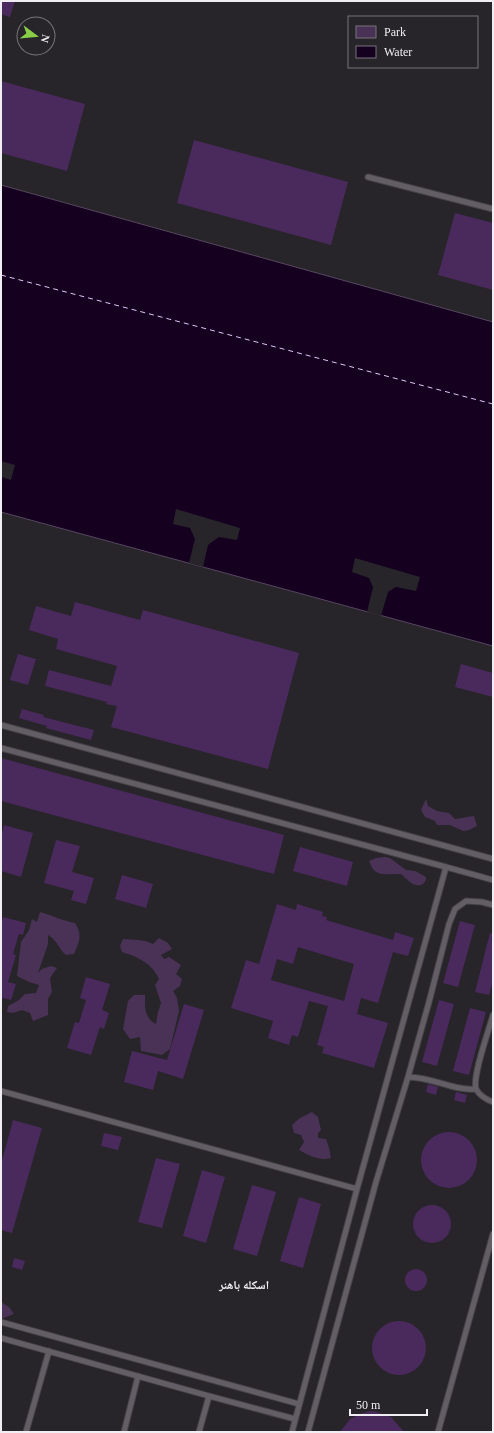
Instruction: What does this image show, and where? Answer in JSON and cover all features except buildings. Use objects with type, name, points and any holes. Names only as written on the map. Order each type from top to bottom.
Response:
[{"type":"lane","points":[[368,177],[493,209]]},
{"type":"lane","points":[[1,725],[493,859]]},
{"type":"lane","points":[[1,748],[493,880]]},
{"type":"lane","points":[[292,1432],[446,867]]},
{"type":"lane","points":[[308,1432],[376,1182],[408,1077],[449,924],[455,909],[466,901],[493,905]]},
{"type":"lane","points":[[493,1015],[476,1076],[476,1089],[486,1100],[493,1102]]},
{"type":"lane","points":[[408,1077],[418,1077],[466,1090],[476,1089]]},
{"type":"lane","points":[[1,1091],[357,1189]]},
{"type":"lane","points":[[438,1432],[493,1234]]},
{"type":"lane","points":[[1,1322],[299,1404]]},
{"type":"lane","points":[[1,1338],[295,1419]]},
{"type":"lane","points":[[26,1432],[49,1351]]},
{"type":"lane","points":[[124,1432],[138,1376]]},
{"type":"lane","points":[[199,1432],[209,1396]]},
{"type":"green space","points":[[426,799],[428,806],[437,811],[449,813],[455,819],[474,816],[477,826],[463,831],[450,825],[437,825],[435,821],[425,817],[421,810]]},
{"type":"green space","points":[[376,858],[390,858],[406,870],[415,871],[426,877],[425,882],[421,885],[415,885],[401,874],[378,873],[371,867],[369,861]]},
{"type":"green space","points":[[40,912],[75,923],[80,935],[74,954],[66,955],[48,935],[48,944],[38,973],[42,969],[51,966],[57,968],[50,978],[52,992],[48,999],[48,1015],[33,1021],[30,1013],[22,1010],[13,1013],[7,1012],[8,1006],[19,1000],[25,994],[36,993],[39,985],[17,976],[21,942],[29,930],[32,919],[37,922]]},
{"type":"green space","points":[[159,938],[168,943],[172,949],[161,955],[164,959],[169,957],[181,965],[176,974],[182,979],[180,986],[173,991],[177,998],[179,1011],[170,1049],[162,1055],[141,1051],[140,1037],[130,1039],[123,1029],[128,1001],[134,995],[145,995],[145,1008],[147,1015],[152,1022],[156,1024],[161,1003],[155,985],[159,979],[156,973],[144,961],[122,952],[120,946],[123,939],[142,940],[153,944]]},
{"type":"green space","points":[[312,1112],[318,1117],[321,1130],[318,1133],[318,1138],[326,1139],[331,1158],[327,1159],[311,1156],[299,1150],[304,1142],[301,1135],[294,1133],[292,1125],[300,1118]]},
{"type":"green space","points":[[1,1302],[9,1307],[14,1314],[1,1319]]},
{"type":"water","points":[[1,185],[493,322],[493,646],[1,512]]},
{"type":"pier","points":[[1,461],[15,465],[11,480],[1,477]]},
{"type":"pier","points":[[176,509],[240,528],[237,540],[219,537],[208,545],[203,567],[189,563],[195,539],[190,528],[173,524]]},
{"type":"pier","points":[[355,558],[420,577],[416,591],[396,587],[388,592],[381,616],[367,612],[373,587],[369,578],[352,572]]},
{"type":"ferry route","points":[[1,275],[493,404]]},
{"type":"district","name":"اسکله باهنر","points":[[244,1285]]}]
